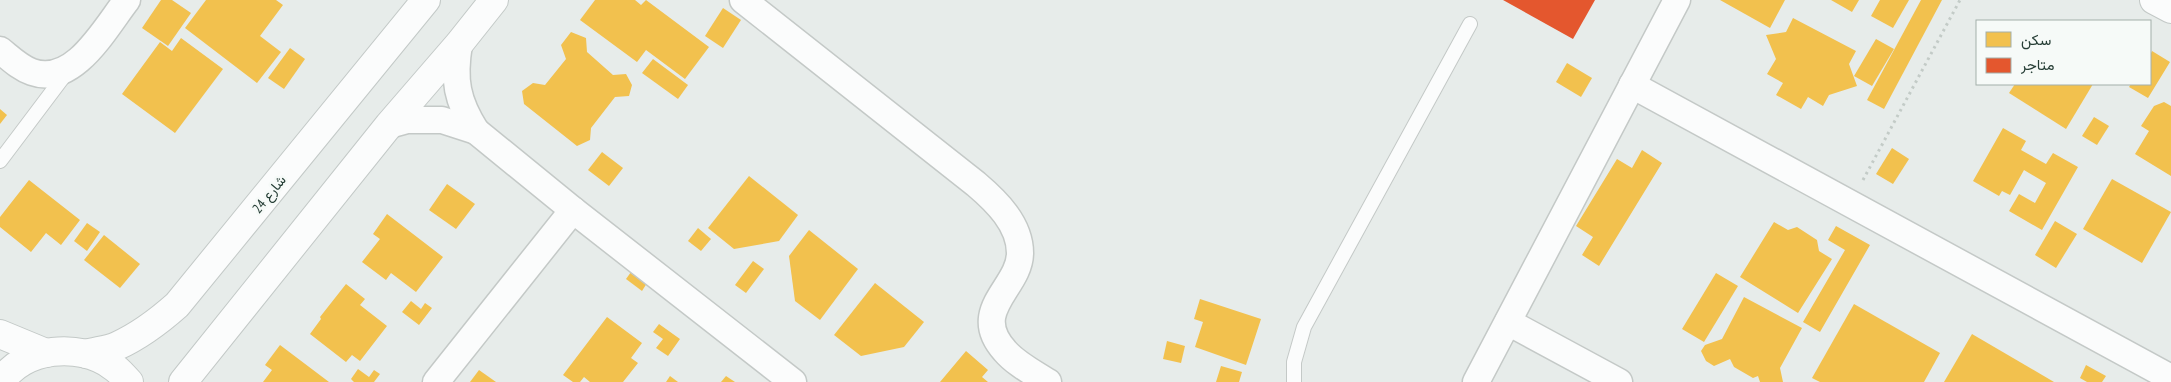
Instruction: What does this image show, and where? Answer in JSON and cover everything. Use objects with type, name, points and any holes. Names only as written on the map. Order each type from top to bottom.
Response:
[{"type":"street","points":[[0,50],[32,73],[50,75],[68,70],[82,58],[126,0]]},
{"type":"street","name":"شارع 24","points":[[86,354],[115,347],[138,335],[178,305],[426,0]]},
{"type":"street","points":[[182,382],[389,124],[459,44],[494,0]]},
{"type":"street","points":[[742,0],[976,184],[1000,208],[1015,232],[1020,254],[1014,275],[996,302],[992,315],[993,328],[997,341],[1005,352],[1048,382]]},
{"type":"street","points":[[1476,382],[1677,0]]},
{"type":"street","points":[[2154,0],[2171,9]]},
{"type":"street","points":[[459,44],[456,81],[459,99],[466,116],[476,132]]},
{"type":"street","points":[[1632,85],[2171,378]]},
{"type":"street","points":[[389,124],[425,119],[451,122],[476,132],[793,382]]},
{"type":"street","points":[[436,382],[573,210]]},
{"type":"street","points":[[1508,322],[1619,382]]},
{"type":"street","points":[[0,334],[46,353]]},
{"type":"street","points":[[1,382],[23,362],[46,353],[66,351],[86,354],[112,365],[129,382]]},
{"type":"lane","points":[[1294,382],[1294,362],[1304,327],[1470,24]]},
{"type":"lane","points":[[0,161],[68,70]]},
{"type":"path","points":[[1850,205],[1960,0]]},
{"type":"building: سكن","points":[[161,0],[172,0],[191,13],[168,46],[142,28]]},
{"type":"building: سكن","points":[[206,0],[276,0],[283,5],[260,36],[281,52],[257,83],[185,28]]},
{"type":"building: سكن","points":[[595,0],[635,0],[641,5],[646,0],[709,47],[685,79],[646,50],[637,62],[580,20]]},
{"type":"building: سكن","points":[[1720,0],[1785,0],[1770,28]]},
{"type":"building: سكن","points":[[1831,0],[1859,0],[1852,12]]},
{"type":"building: سكن","points":[[1880,0],[1909,0],[1893,28],[1871,16]]},
{"type":"building: سكن","points":[[1921,0],[1942,0],[1884,109],[1867,100]]},
{"type":"building: سكن","points":[[723,8],[741,20],[723,48],[705,36]]},
{"type":"building: سكن","points":[[1793,18],[1856,51],[1849,64],[1857,86],[1829,95],[1823,106],[1808,97],[1801,109],[1776,95],[1783,83],[1767,74],[1776,59],[1766,35],[1786,32]]},
{"type":"building: سكن","points":[[571,32],[586,38],[587,52],[613,75],[626,74],[632,85],[629,96],[615,97],[591,128],[590,140],[577,146],[524,104],[522,91],[533,83],[545,85],[566,59],[561,45]]},
{"type":"building: سكن","points":[[181,38],[223,69],[175,133],[122,94],[160,42],[172,51]]},
{"type":"building: سكن","points":[[1876,39],[1894,49],[1872,86],[1854,76]]},
{"type":"building: سكن","points":[[290,48],[305,59],[284,89],[268,78]]},
{"type":"building: سكن","points":[[2152,51],[2170,62],[2148,98],[2129,87],[2130,85],[2151,85]]},
{"type":"building: سكن","points":[[653,59],[688,85],[678,99],[642,73]]},
{"type":"building: سكن","points":[[1567,63],[1592,78],[1581,97],[1556,82]]},
{"type":"building: سكن","points":[[2014,85],[2092,85],[2066,129],[2009,93]]},
{"type":"building: سكن","points":[[2164,102],[2171,106],[2171,176],[2135,154],[2149,131],[2141,126],[2154,106]]},
{"type":"building: سكن","points":[[0,109],[7,115],[0,124]]},
{"type":"building: سكن","points":[[2094,117],[2109,126],[2097,145],[2082,136]]},
{"type":"building: سكن","points":[[2003,128],[2026,141],[2021,150],[2046,164],[2053,153],[2078,167],[2042,230],[2009,211],[2019,194],[2035,203],[2046,183],[2024,170],[2010,195],[2002,191],[1999,196],[1973,181]]},
{"type":"building: سكن","points":[[1892,148],[1909,159],[1893,184],[1876,174]]},
{"type":"building: سكن","points":[[1642,150],[1662,163],[1599,266],[1582,255],[1593,237],[1576,226],[1617,159],[1632,168]]},
{"type":"building: سكن","points":[[602,152],[623,168],[609,186],[588,170]]},
{"type":"building: سكن","points":[[749,176],[798,215],[779,241],[734,249],[708,228]]},
{"type":"building: سكن","points":[[2112,179],[2171,212],[2142,263],[2083,229]]},
{"type":"building: سكن","points":[[29,180],[80,220],[61,245],[46,233],[31,252],[0,227],[0,217]]},
{"type":"building: سكن","points":[[447,184],[475,204],[456,229],[429,210]]},
{"type":"building: سكن","points":[[387,214],[443,257],[416,292],[391,273],[386,280],[362,262],[380,239],[373,234]]},
{"type":"building: سكن","points":[[2055,221],[2077,234],[2056,268],[2035,255]]},
{"type":"building: سكن","points":[[1774,222],[1788,230],[1797,227],[1817,240],[1819,251],[1832,259],[1798,313],[1740,277]]},
{"type":"building: سكن","points":[[87,223],[100,232],[87,251],[74,241]]},
{"type":"building: سكن","points":[[1836,226],[1870,245],[1820,332],[1803,322],[1845,250],[1828,240]]},
{"type":"building: سكن","points":[[698,228],[711,239],[701,251],[688,241]]},
{"type":"building: سكن","points":[[809,230],[858,269],[820,320],[795,301],[789,256]]},
{"type":"building: سكن","points":[[104,235],[140,264],[120,288],[84,260]]},
{"type":"building: سكن","points":[[753,261],[764,269],[746,293],[735,285]]},
{"type":"building: سكن","points":[[631,272],[647,283],[642,291],[626,279]]},
{"type":"building: سكن","points":[[1716,273],[1738,286],[1704,342],[1682,329]]},
{"type":"building: سكن","points":[[875,283],[924,322],[904,347],[861,356],[834,335]]},
{"type":"building: سكن","points":[[346,284],[365,299],[360,305],[387,326],[360,361],[352,355],[346,362],[310,334],[321,319],[320,317]]},
{"type":"building: سكن","points":[[1744,297],[1802,328],[1780,368],[1783,382],[1760,382],[1758,376],[1753,378],[1734,367],[1730,359],[1714,366],[1706,361],[1701,351],[1705,345],[1722,339]]},
{"type":"building: سكن","points":[[1200,299],[1261,319],[1246,365],[1195,347],[1203,322],[1194,319]]},
{"type":"building: سكن","points":[[411,301],[421,309],[425,303],[432,308],[419,325],[402,312]]},
{"type":"building: سكن","points":[[1854,304],[1940,353],[1924,382],[1820,382],[1812,378]]},
{"type":"building: سكن","points":[[607,317],[642,343],[631,358],[638,363],[623,382],[590,382],[584,377],[580,382],[573,382],[563,375]]},
{"type":"building: سكن","points":[[659,324],[680,339],[668,356],[656,348],[663,339],[653,332]]},
{"type":"building: سكن","points":[[1972,334],[2054,382],[1944,382]]},
{"type":"building: سكن","points":[[1167,341],[1185,346],[1181,363],[1163,359]]},
{"type":"building: سكن","points":[[280,345],[329,382],[263,382],[272,370],[265,365]]},
{"type":"building: سكن","points":[[966,351],[988,370],[982,377],[988,382],[940,382]]},
{"type":"building: سكن","points":[[2086,365],[2106,376],[2102,382],[2087,382],[2080,378]]},
{"type":"building: سكن","points":[[1221,366],[1242,372],[1239,382],[1216,382]]},
{"type":"building: سكن","points":[[358,369],[369,377],[374,370],[380,374],[374,382],[354,382],[351,379]]},
{"type":"building: سكن","points":[[479,370],[496,382],[470,382]]},
{"type":"building: سكن","points":[[670,376],[678,382],[666,382]]},
{"type":"building: سكن","points":[[726,376],[735,382],[721,382]]},
{"type":"building: متاجر","points":[[1503,0],[1595,0],[1573,39]]}]
